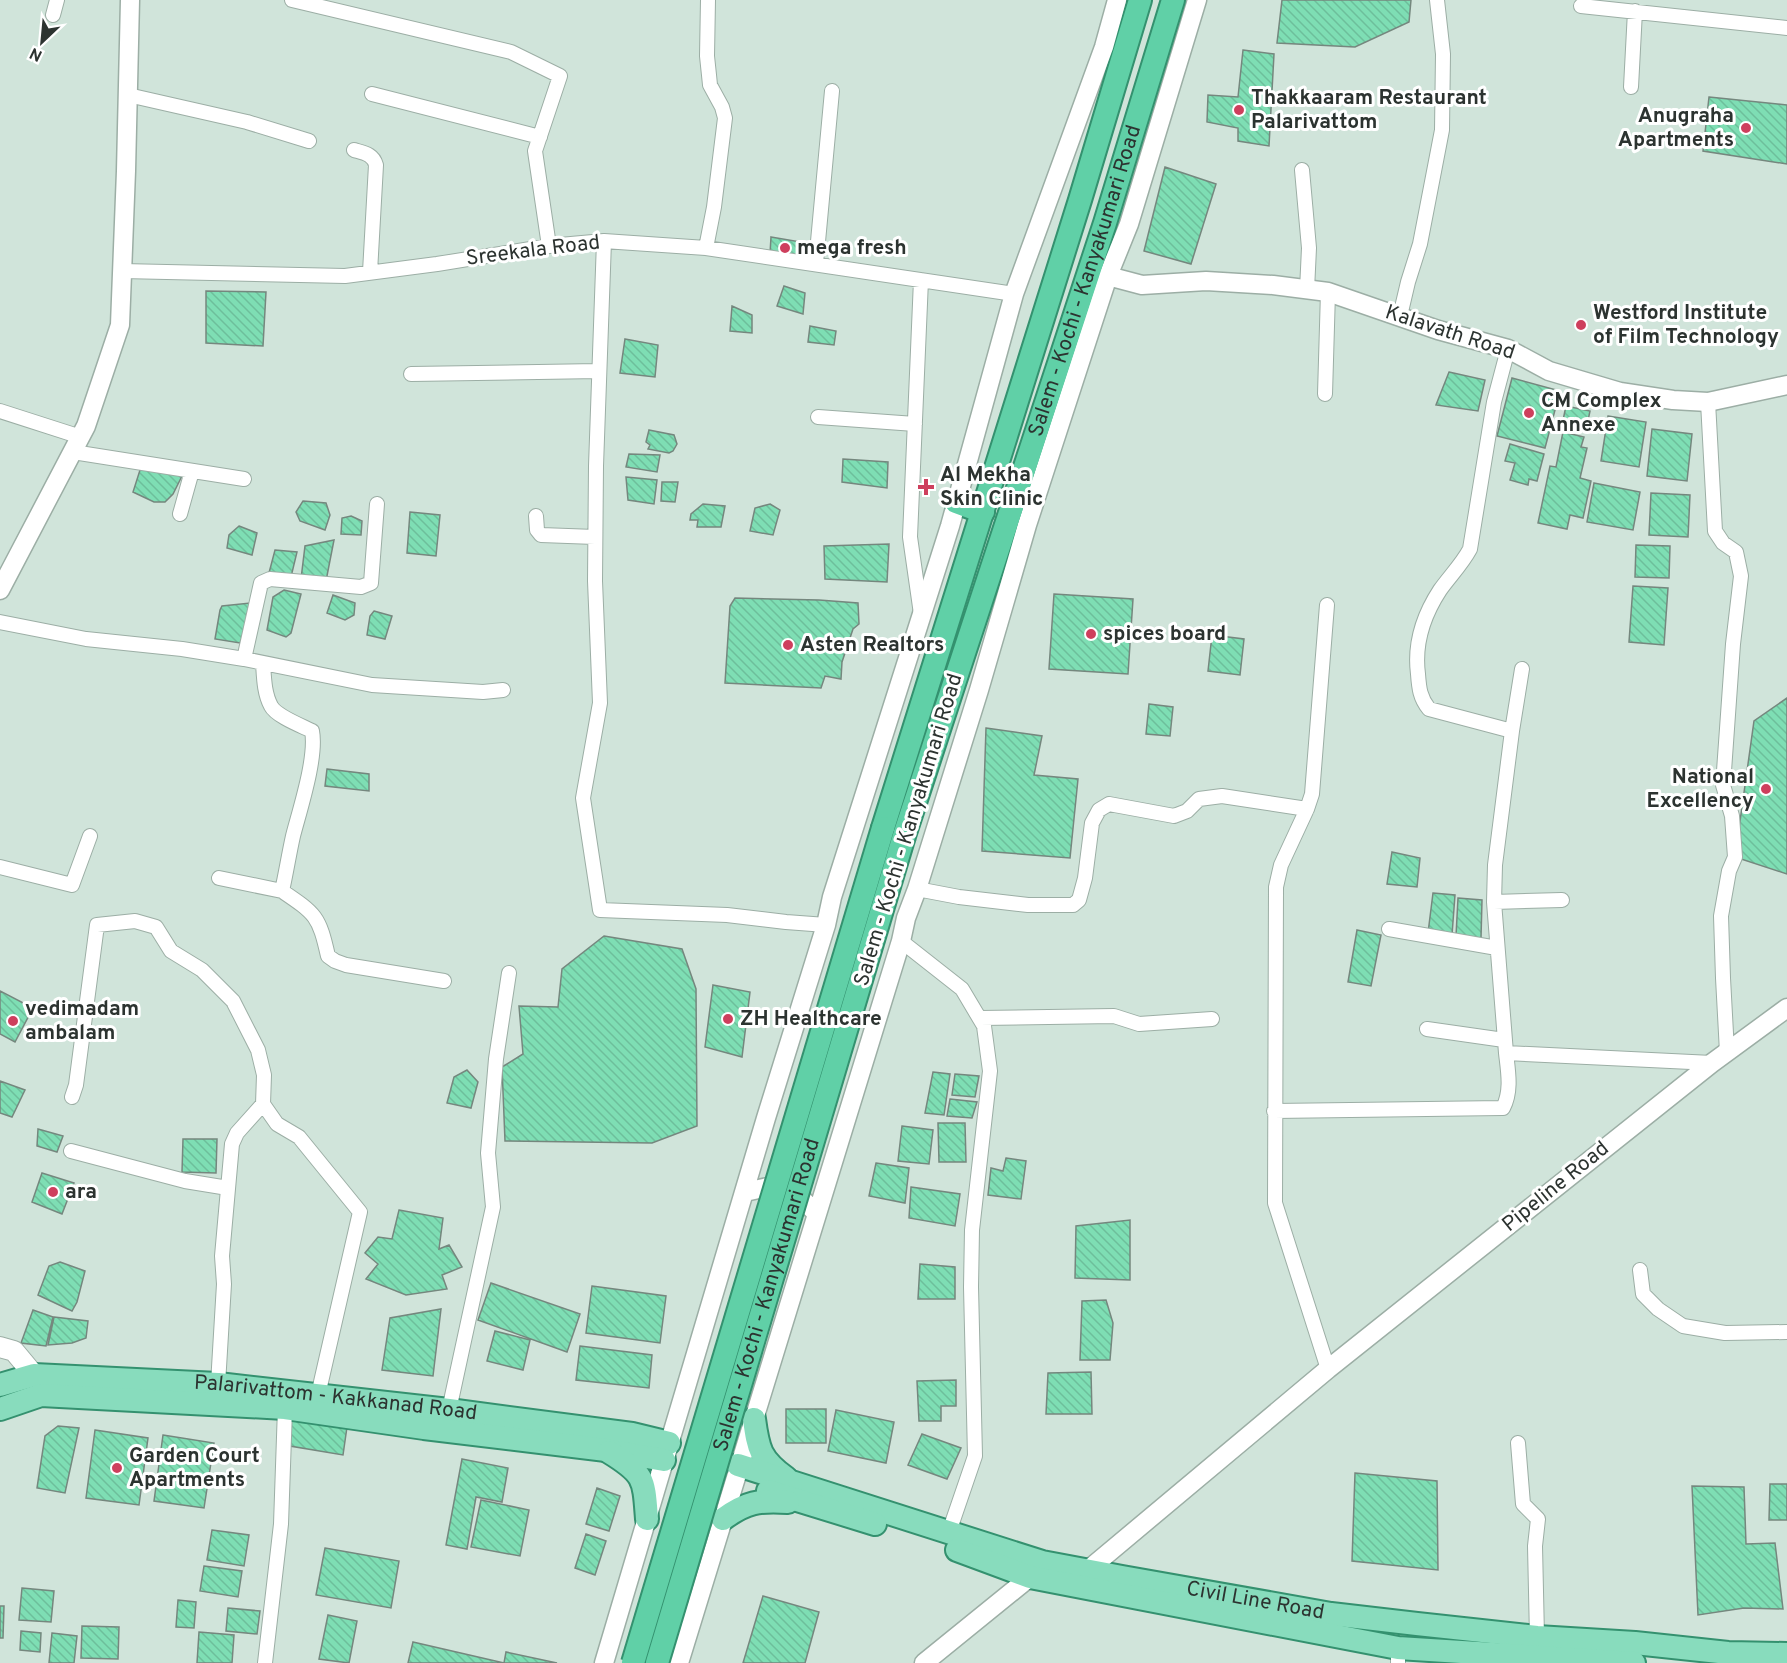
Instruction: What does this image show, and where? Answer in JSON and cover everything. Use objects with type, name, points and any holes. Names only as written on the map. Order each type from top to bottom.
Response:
[{"type":"highway","name":"Salem - Kochi - Kanyakumari Road","points":[[633,1663],[883,828],[1080,200],[1140,0]]},
{"type":"highway","name":"Salem - Kochi - Kanyakumari Road","points":[[657,1663],[904,836],[1017,522],[1173,0]]},
{"type":"highway","points":[[956,502],[982,512]]},
{"type":"main road","points":[[0,1347],[14,1351],[34,1375]]},
{"type":"main road","name":"Palarivattom - Kakkanad Road","points":[[0,1385],[34,1375],[218,1384],[262,1397],[285,1408],[606,1450]]},
{"type":"main road","name":"Palarivattom - Kakkanad Road","points":[[0,1409],[41,1395],[262,1397],[318,1395],[632,1434],[666,1452]]},
{"type":"main road","points":[[723,1519],[749,1503],[779,1501],[799,1493],[770,1466],[761,1452],[753,1419]]},
{"type":"main road","points":[[606,1450],[666,1452]]},
{"type":"main road","points":[[606,1450],[625,1462],[641,1478],[645,1491],[647,1519]]},
{"type":"main road","name":"Civil Line Road","points":[[737,1473],[799,1493],[1030,1577],[1398,1655],[1633,1663]]},
{"type":"main road","name":"Civil Line Road","points":[[799,1493],[949,1532],[1042,1562],[1332,1614],[1537,1637],[1635,1642],[1728,1653],[1787,1654]]},
{"type":"street","points":[[53,15],[57,0]]},
{"type":"street","points":[[0,590],[86,426],[120,325],[130,0]]},
{"type":"street","points":[[292,0],[510,52],[560,76],[535,152],[549,246]]},
{"type":"street","points":[[706,248],[714,207],[724,118],[722,107],[713,92],[706,56],[708,0]]},
{"type":"street","points":[[604,1663],[766,1118],[826,925],[832,897],[956,502],[1014,294],[1104,46],[1117,0]]},
{"type":"street","points":[[1017,522],[1129,224],[1197,0]]},
{"type":"street","points":[[1400,316],[1420,243],[1442,130],[1443,54],[1437,0]]},
{"type":"street","points":[[1581,6],[1787,28]]},
{"type":"street","points":[[1631,87],[1635,11]]},
{"type":"street","points":[[816,263],[832,92]]},
{"type":"street","points":[[372,94],[540,137]]},
{"type":"street","points":[[128,95],[248,122],[309,141]]},
{"type":"street","points":[[354,150],[371,155],[376,165],[370,272]]},
{"type":"street","points":[[1302,170],[1310,248],[1307,290]]},
{"type":"street","points":[[604,240],[598,371],[595,537],[600,703],[583,798],[600,909],[727,915],[826,925]]},
{"type":"street","name":"Sreekala Road","points":[[122,271],[345,276],[604,240],[706,248],[1014,294]]},
{"type":"street","name":"Kalavath Road","points":[[1108,276],[1142,285],[1206,281],[1274,285],[1328,292],[1438,330],[1508,349],[1549,371],[1620,392],[1673,400],[1708,402],[1787,385]]},
{"type":"street","points":[[921,280],[910,537],[921,616]]},
{"type":"street","points":[[1325,394],[1328,292]]},
{"type":"street","points":[[1508,349],[1494,402],[1470,549],[1427,612],[1419,639],[1417,666],[1420,693],[1429,709],[1512,731]]},
{"type":"street","points":[[411,374],[598,371]]},
{"type":"street","points":[[1708,402],[1715,531],[1723,543],[1736,552],[1741,576],[1733,644],[1723,785],[1732,816],[1735,857],[1729,871],[1721,916],[1727,1052]]},
{"type":"street","points":[[0,411],[77,444],[192,471],[244,479]]},
{"type":"street","points":[[818,417],[915,424]]},
{"type":"street","points":[[180,514],[192,471]]},
{"type":"street","points":[[244,659],[261,583],[270,579],[361,587],[371,584],[376,504]]},
{"type":"street","points":[[536,516],[537,530],[541,535],[595,537]]},
{"type":"street","name":"Salem - Kochi - Kanyakumari Road","points":[[679,1663],[901,941],[906,918],[979,690],[1017,522]]},
{"type":"street","points":[[1327,605],[1312,794],[1281,865],[1276,887],[1274,1112],[1275,1203],[1328,1369]]},
{"type":"street","points":[[0,621],[86,639],[182,649],[244,659],[372,685],[483,692],[503,690]]},
{"type":"street","points":[[263,663],[264,687],[271,708],[294,723],[312,731],[313,737],[309,771],[282,891]]},
{"type":"street","points":[[1274,1112],[1503,1108],[1507,1100],[1509,1082],[1497,948],[1494,865],[1522,669]]},
{"type":"street","points":[[916,889],[959,897],[1028,905],[1073,905],[1079,900],[1085,878],[1092,823],[1099,810],[1109,804],[1174,816],[1187,811],[1199,799],[1222,796],[1307,809]]},
{"type":"street","points":[[0,867],[72,885],[90,836]]},
{"type":"street","points":[[219,878],[282,891],[307,908],[321,928],[328,956],[335,961],[346,965],[444,981]]},
{"type":"street","points":[[1494,902],[1562,900]]},
{"type":"street","points":[[72,1097],[76,1084],[97,925],[135,921],[156,927],[171,951],[202,970],[233,1001],[258,1050],[264,1075],[263,1104],[277,1124],[299,1137],[360,1212],[318,1395]]},
{"type":"street","points":[[1389,929],[1497,948]]},
{"type":"street","points":[[901,941],[962,989],[984,1026],[990,1071],[972,1230],[975,1456],[949,1532]]},
{"type":"street","points":[[450,1410],[493,1207],[488,1153],[496,1059],[509,973]]},
{"type":"street","name":"Pipeline Road","points":[[1088,1570],[1328,1369],[1712,1063],[1787,1008]]},
{"type":"street","points":[[980,1018],[1114,1016],[1139,1024],[1212,1019]]},
{"type":"street","points":[[1427,1029],[1505,1046],[1712,1063]]},
{"type":"street","points":[[218,1384],[224,1284],[222,1256],[232,1144],[237,1133],[263,1104]]},
{"type":"street","points":[[766,1118],[782,1132],[818,1145],[838,1142]]},
{"type":"street","points":[[71,1151],[184,1181],[228,1188]]},
{"type":"street","points":[[745,1192],[768,1187],[778,1190],[800,1197],[817,1214]]},
{"type":"street","points":[[1640,1270],[1643,1294],[1658,1310],[1683,1326],[1725,1333],[1787,1332]]},
{"type":"street","points":[[265,1663],[281,1524],[285,1408]]},
{"type":"street","points":[[1518,1443],[1523,1504],[1538,1519],[1534,1546],[1537,1637]]},
{"type":"street","points":[[924,1663],[1030,1577]]},
{"type":"building","points":[[1282,0],[1411,0],[1409,22],[1355,47],[1277,43]]},
{"type":"building","name":"Thakkaaram Restaurant Palarivattom","points":[[1243,50],[1274,54],[1269,146],[1238,141],[1238,128],[1207,122],[1208,95],[1238,97]]},
{"type":"building","name":"Anugraha Apartments","points":[[1709,97],[1787,105],[1787,164],[1703,151]]},
{"type":"building","points":[[1165,167],[1216,184],[1191,264],[1144,251]]},
{"type":"building","name":"mega fresh","points":[[771,237],[801,242],[799,259],[770,254]]},
{"type":"building","points":[[784,286],[805,293],[803,314],[777,306]]},
{"type":"building","points":[[206,291],[266,292],[263,346],[206,343]]},
{"type":"building","points":[[732,306],[752,315],[752,333],[730,331]]},
{"type":"building","points":[[810,326],[836,331],[834,345],[808,342]]},
{"type":"building","points":[[625,339],[658,345],[655,377],[620,373]]},
{"type":"building","points":[[1449,372],[1485,380],[1478,411],[1436,405]]},
{"type":"building","name":"CM Complex Annexe","points":[[1512,378],[1560,391],[1545,448],[1497,436]]},
{"type":"building","points":[[1566,406],[1590,411],[1586,430],[1562,425]]},
{"type":"building","points":[[1608,416],[1646,422],[1639,467],[1601,461]]},
{"type":"building","points":[[1652,429],[1692,434],[1687,481],[1647,476]]},
{"type":"building","points":[[649,430],[674,435],[677,444],[673,451],[669,453],[648,449],[650,445],[646,442]]},
{"type":"building","points":[[1563,432],[1584,437],[1581,447],[1587,448],[1580,478],[1591,481],[1583,518],[1570,515],[1567,529],[1538,523],[1550,466],[1556,467]]},
{"type":"building","points":[[1510,444],[1544,454],[1537,481],[1529,479],[1528,485],[1510,480],[1515,463],[1505,461]]},
{"type":"building","points":[[629,454],[660,455],[657,472],[626,467]]},
{"type":"building","points":[[843,459],[888,462],[887,488],[842,482]]},
{"type":"building","points":[[155,465],[182,476],[173,494],[165,502],[154,502],[133,492],[140,470]]},
{"type":"building","points":[[626,477],[657,480],[654,504],[628,500]]},
{"type":"building","points":[[662,482],[678,482],[675,502],[661,501]]},
{"type":"building","points":[[1594,483],[1640,492],[1633,530],[1587,522]]},
{"type":"building","points":[[1651,493],[1690,495],[1688,537],[1649,535]]},
{"type":"building","points":[[303,501],[326,503],[330,515],[325,530],[300,521],[296,512]]},
{"type":"building","points":[[703,504],[725,506],[721,527],[697,527],[698,520],[690,520],[691,514]]},
{"type":"building","points":[[770,504],[780,510],[773,535],[750,531],[755,508]]},
{"type":"building","points":[[410,512],[440,515],[436,556],[407,553]]},
{"type":"building","points":[[351,516],[362,521],[361,535],[341,534],[342,518]]},
{"type":"building","points":[[239,526],[257,533],[252,555],[227,548],[229,535]]},
{"type":"building","points":[[334,540],[326,581],[301,579],[305,546]]},
{"type":"building","points":[[889,544],[887,582],[825,579],[824,546]]},
{"type":"building","points":[[1636,545],[1670,546],[1669,578],[1635,577]]},
{"type":"building","points":[[275,550],[297,552],[291,577],[269,573]]},
{"type":"building","points":[[1633,586],[1668,588],[1664,645],[1629,642]]},
{"type":"building","points":[[284,590],[301,594],[291,633],[286,637],[267,630],[273,597]]},
{"type":"building","name":"spices board","points":[[1054,594],[1133,599],[1128,674],[1049,669]]},
{"type":"building","points":[[333,595],[355,603],[354,615],[345,620],[327,613]]},
{"type":"building","name":"Asten Realtors","points":[[735,598],[858,603],[859,624],[853,629],[842,662],[841,679],[825,676],[821,688],[725,683],[730,606]]},
{"type":"building","points":[[250,603],[240,643],[215,639],[222,606]]},
{"type":"building","points":[[374,611],[392,616],[385,639],[367,635],[370,616]]},
{"type":"building","points":[[1212,635],[1244,639],[1240,675],[1208,671]]},
{"type":"building","name":"National Excellency","points":[[1787,698],[1787,874],[1735,857],[1754,721]]},
{"type":"building","points":[[1149,704],[1173,707],[1170,736],[1146,734]]},
{"type":"building","points":[[986,728],[1042,736],[1034,775],[1078,779],[1070,858],[982,851]]},
{"type":"building","points":[[327,769],[369,774],[369,791],[325,786]]},
{"type":"building","points":[[1392,852],[1420,858],[1417,887],[1387,884]]},
{"type":"building","points":[[1433,893],[1455,895],[1452,935],[1428,933]]},
{"type":"building","points":[[1458,898],[1482,900],[1481,938],[1456,936]]},
{"type":"building","points":[[1357,930],[1381,935],[1371,986],[1348,982]]},
{"type":"building","points":[[604,936],[682,949],[696,989],[697,1126],[652,1143],[505,1141],[502,1067],[523,1054],[519,1006],[558,1007],[562,969]]},
{"type":"building","name":"ZH Healthcare","points":[[713,985],[750,992],[742,1057],[705,1047]]},
{"type":"building","name":"vedimadam ambalam","points":[[0,991],[33,1008],[15,1042],[0,1034]]},
{"type":"building","points":[[467,1070],[478,1082],[471,1108],[447,1103],[454,1077]]},
{"type":"building","points":[[933,1072],[950,1074],[944,1115],[925,1113]]},
{"type":"building","points":[[955,1074],[979,1076],[975,1097],[952,1095]]},
{"type":"building","points":[[0,1081],[25,1090],[12,1117],[0,1113]]},
{"type":"building","points":[[950,1099],[977,1102],[972,1118],[947,1116]]},
{"type":"building","points":[[938,1123],[965,1123],[966,1162],[939,1162]]},
{"type":"building","points":[[902,1126],[933,1130],[929,1164],[898,1161]]},
{"type":"building","name":"ara","points":[[38,1129],[63,1136],[57,1152],[37,1146]]},
{"type":"building","points":[[183,1139],[217,1139],[216,1173],[182,1172]]},
{"type":"building","points":[[1006,1158],[1026,1161],[1021,1199],[988,1195],[991,1168],[1003,1171]]},
{"type":"building","points":[[876,1163],[909,1168],[905,1203],[869,1196]]},
{"type":"building","name":"ara","points":[[42,1173],[74,1183],[62,1214],[32,1202]]},
{"type":"building","points":[[911,1187],[960,1194],[955,1226],[909,1218]]},
{"type":"building","points":[[399,1210],[443,1218],[439,1249],[449,1245],[462,1267],[442,1275],[447,1289],[406,1295],[366,1279],[378,1264],[365,1253],[378,1237],[392,1239]]},
{"type":"building","points":[[1130,1220],[1130,1280],[1075,1278],[1076,1226]]},
{"type":"building","points":[[60,1262],[85,1271],[77,1302],[72,1311],[38,1295],[49,1266]]},
{"type":"building","points":[[920,1264],[955,1267],[955,1299],[918,1299]]},
{"type":"building","points":[[491,1283],[580,1314],[567,1352],[478,1320]]},
{"type":"building","points":[[592,1286],[666,1296],[660,1343],[586,1333]]},
{"type":"building","points":[[1106,1300],[1113,1323],[1110,1360],[1080,1360],[1082,1301]]},
{"type":"building","points":[[441,1309],[433,1376],[382,1370],[390,1318]]},
{"type":"building","points":[[33,1310],[53,1317],[46,1346],[21,1343]]},
{"type":"building","points":[[54,1317],[88,1321],[86,1338],[72,1343],[48,1345]]},
{"type":"building","points":[[495,1331],[530,1340],[523,1370],[487,1361]]},
{"type":"building","points":[[580,1346],[652,1355],[649,1388],[576,1380]]},
{"type":"building","points":[[1091,1372],[1092,1414],[1046,1414],[1048,1373]]},
{"type":"building","points":[[956,1380],[956,1406],[941,1406],[941,1421],[919,1421],[917,1381]]},
{"type":"building","points":[[786,1409],[826,1409],[826,1443],[786,1443]]},
{"type":"building","points":[[836,1410],[894,1422],[886,1463],[828,1451]]},
{"type":"building","points":[[292,1413],[348,1420],[343,1455],[290,1446]]},
{"type":"building","points":[[58,1426],[79,1428],[65,1493],[37,1488],[45,1436]]},
{"type":"building","name":"Garden Court Apartments","points":[[95,1430],[148,1438],[139,1505],[86,1498]]},
{"type":"building","points":[[922,1434],[961,1448],[947,1479],[908,1465]]},
{"type":"building","name":"Garden Court Apartments","points":[[163,1435],[214,1443],[204,1508],[154,1501]]},
{"type":"building","points":[[462,1459],[508,1468],[502,1502],[476,1497],[467,1549],[446,1545]]},
{"type":"building","points":[[1355,1473],[1437,1481],[1438,1570],[1352,1561]]},
{"type":"building","points":[[1770,1484],[1787,1484],[1787,1520],[1769,1520]]},
{"type":"building","points":[[1692,1486],[1744,1487],[1746,1544],[1775,1543],[1783,1609],[1744,1608],[1698,1615]]},
{"type":"building","points":[[597,1488],[620,1496],[609,1531],[586,1524]]},
{"type":"building","points":[[481,1500],[529,1510],[520,1556],[471,1547]]},
{"type":"building","points":[[212,1530],[249,1535],[244,1566],[207,1560]]},
{"type":"building","points":[[586,1534],[606,1541],[595,1575],[575,1568]]},
{"type":"building","points":[[325,1548],[399,1561],[391,1608],[316,1595]]},
{"type":"building","points":[[204,1566],[242,1571],[238,1597],[200,1591]]},
{"type":"building","points":[[22,1588],[54,1591],[51,1622],[19,1620]]},
{"type":"building","points":[[763,1596],[819,1612],[805,1663],[743,1663]]},
{"type":"building","points":[[178,1600],[196,1602],[194,1628],[176,1627]]},
{"type":"building","points":[[0,1606],[4,1606],[3,1638],[0,1638]]},
{"type":"building","points":[[228,1608],[260,1611],[257,1634],[226,1631]]},
{"type":"building","points":[[328,1615],[357,1621],[349,1663],[319,1659]]},
{"type":"building","points":[[82,1626],[119,1627],[118,1659],[81,1658]]},
{"type":"building","points":[[21,1631],[41,1633],[40,1652],[20,1650]]},
{"type":"building","points":[[199,1632],[234,1635],[232,1663],[197,1663]]},
{"type":"building","points":[[52,1633],[77,1636],[74,1663],[49,1663]]},
{"type":"building","points":[[413,1642],[504,1663],[408,1663]]},
{"type":"building","points":[[506,1652],[557,1663],[504,1663]]},
{"type":"place","name":"Thakkaaram Restaurant Palarivattom","points":[[1239,110]]},
{"type":"place","name":"Anugraha Apartments","points":[[1746,128]]},
{"type":"place","name":"mega fresh","points":[[785,248]]},
{"type":"place","name":"Westford Institute of Film Technology","points":[[1581,325]]},
{"type":"place","name":"CM Complex Annexe","points":[[1529,413]]},
{"type":"place","name":"Al Mekha Skin Clinic","points":[[926,487]]},
{"type":"place","name":"spices board","points":[[1091,634]]},
{"type":"place","name":"Asten Realtors","points":[[788,645]]},
{"type":"place","name":"National Excellency","points":[[1766,789]]},
{"type":"place","name":"ZH Healthcare","points":[[728,1019]]},
{"type":"place","name":"vedimadam ambalam","points":[[13,1021]]},
{"type":"place","name":"ara","points":[[53,1192]]},
{"type":"place","name":"Garden Court Apartments","points":[[117,1468]]}]
